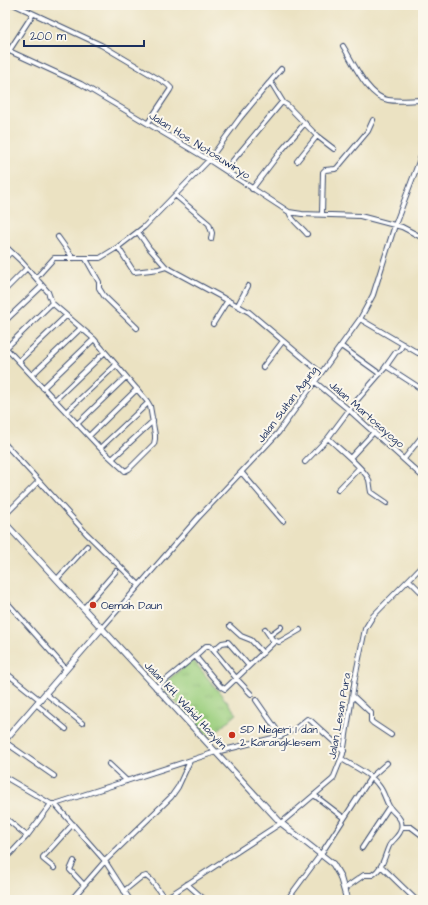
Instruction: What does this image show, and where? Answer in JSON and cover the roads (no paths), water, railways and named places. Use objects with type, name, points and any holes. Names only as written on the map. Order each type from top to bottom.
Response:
[{"type":"main road","name":"Jalan KH. Wahid Hasyim","points":[[5,523],[281,823],[321,854],[337,869],[347,900]]},
{"type":"main road","points":[[5,741],[102,628]]},
{"type":"street","points":[[15,5],[101,45],[171,88],[148,123]]},
{"type":"street","points":[[7,50],[33,14]]},
{"type":"street","points":[[343,46],[364,82],[371,90],[387,100],[423,100]]},
{"type":"street","name":"Jalan Hos. Notosuwiryo","points":[[7,50],[81,84],[209,160],[289,212],[294,214],[360,216],[395,225],[423,238]]},
{"type":"street","points":[[36,278],[54,258],[100,258],[118,247],[148,224],[209,160],[240,118],[281,69]]},
{"type":"street","points":[[270,82],[283,102],[317,136],[334,149]]},
{"type":"street","points":[[225,170],[280,103],[283,102]]},
{"type":"street","points":[[322,214],[325,170],[337,168],[368,131],[373,120]]},
{"type":"street","points":[[252,189],[305,123]]},
{"type":"street","points":[[297,161],[317,136]]},
{"type":"street","name":"Jalan Sultan Agung","points":[[102,628],[197,519],[242,473],[278,433],[360,319],[373,295],[395,225],[423,151]]},
{"type":"street","points":[[175,195],[209,224],[212,233],[211,239]]},
{"type":"street","points":[[289,212],[293,220],[303,228],[307,234]]},
{"type":"street","points":[[138,232],[149,248],[166,266],[249,312],[321,373]]},
{"type":"street","points":[[58,237],[73,258]]},
{"type":"street","points":[[5,246],[48,292],[52,303],[94,339],[148,403],[153,421],[155,441],[128,470],[125,471],[100,448],[5,347],[52,303]]},
{"type":"street","points":[[118,247],[134,272],[159,269],[166,266]]},
{"type":"street","points":[[5,258],[11,252]]},
{"type":"street","points":[[86,259],[99,282],[99,288],[104,296],[137,328]]},
{"type":"street","points":[[5,290],[27,268]]},
{"type":"street","points":[[5,321],[42,286]]},
{"type":"street","points":[[238,305],[248,286]]},
{"type":"street","points":[[213,324],[228,300]]},
{"type":"street","points":[[19,361],[66,316]]},
{"type":"street","points":[[360,319],[418,353]]},
{"type":"street","points":[[32,375],[81,328]]},
{"type":"street","points":[[43,388],[94,339]]},
{"type":"street","points":[[263,367],[283,341]]},
{"type":"street","points":[[305,462],[328,438],[396,352],[399,351],[403,344]]},
{"type":"street","points":[[341,346],[380,374]]},
{"type":"street","points":[[55,400],[105,352]]},
{"type":"street","points":[[66,412],[116,365]]},
{"type":"street","points":[[386,366],[423,390]]},
{"type":"street","points":[[77,424],[126,377]]},
{"type":"street","name":"Jalan Martosayogo","points":[[316,382],[374,432],[423,478]]},
{"type":"street","points":[[89,436],[137,389]]},
{"type":"street","points":[[100,448],[148,403]]},
{"type":"street","points":[[112,459],[153,421]]},
{"type":"street","points":[[350,458],[374,432]]},
{"type":"street","points":[[404,459],[423,435]]},
{"type":"street","points":[[328,438],[350,458],[368,478],[372,492],[387,503]]},
{"type":"street","points":[[5,444],[86,533],[139,585]]},
{"type":"street","points":[[338,490],[359,468]]},
{"type":"street","points":[[242,473],[283,521]]},
{"type":"street","points":[[5,515],[39,481]]},
{"type":"street","points":[[57,579],[87,546]]},
{"type":"street","name":"Jalan Lesan Pura","points":[[164,899],[281,823],[333,779],[344,751],[361,645],[367,625],[373,616],[423,565]]},
{"type":"street","points":[[84,608],[116,571]]},
{"type":"street","points":[[409,580],[423,594]]},
{"type":"street","points":[[5,600],[66,669]]},
{"type":"street","points":[[230,626],[241,636],[251,640],[263,653]]},
{"type":"street","points":[[270,635],[281,627]]},
{"type":"street","points":[[265,629],[274,640],[279,642],[300,630]]},
{"type":"street","points":[[195,656],[223,689],[226,688],[273,644],[274,640]]},
{"type":"street","points":[[214,650],[222,643],[228,642],[249,666]]},
{"type":"street","points":[[156,688],[195,656],[210,646],[251,694]]},
{"type":"street","points":[[5,672],[66,729]]},
{"type":"street","points":[[46,694],[82,723]]},
{"type":"street","points":[[353,696],[371,713],[373,723],[391,735]]},
{"type":"street","points":[[256,700],[281,736]]},
{"type":"street","points":[[5,853],[8,855],[10,854],[53,804],[216,752],[281,736],[295,729],[307,719],[344,751]]},
{"type":"street","points":[[5,741],[54,776]]},
{"type":"street","points":[[342,759],[371,777],[383,791],[390,807],[400,817],[402,828],[398,835],[390,843],[381,866],[374,874],[370,876],[364,874],[344,889]]},
{"type":"street","points":[[71,900],[105,861],[171,797],[190,761]]},
{"type":"street","points":[[287,900],[321,854],[371,777],[386,763]]},
{"type":"street","points":[[109,764],[127,781]]},
{"type":"street","points":[[5,777],[53,804],[73,824],[105,861],[130,900]]},
{"type":"street","points":[[314,795],[344,818]]},
{"type":"street","points":[[362,848],[390,807]]},
{"type":"street","points":[[9,821],[27,836]]},
{"type":"street","points":[[54,868],[43,859],[43,857],[73,824]]},
{"type":"street","points":[[402,828],[411,827],[423,836]]},
{"type":"street","points":[[74,861],[70,870],[84,885]]},
{"type":"street","points":[[381,866],[416,900]]},
{"type":"street","points":[[124,890],[140,878],[146,876],[151,880],[164,899]]},
{"type":"street","points":[[187,884],[205,900]]},
{"type":"street","points":[[170,895],[175,900]]},
{"type":"place","name":"Oemah Daun","points":[[93,605]]},
{"type":"place","name":"SD Negeri 1 dan 2 Karangklesem","points":[[232,735]]}]
